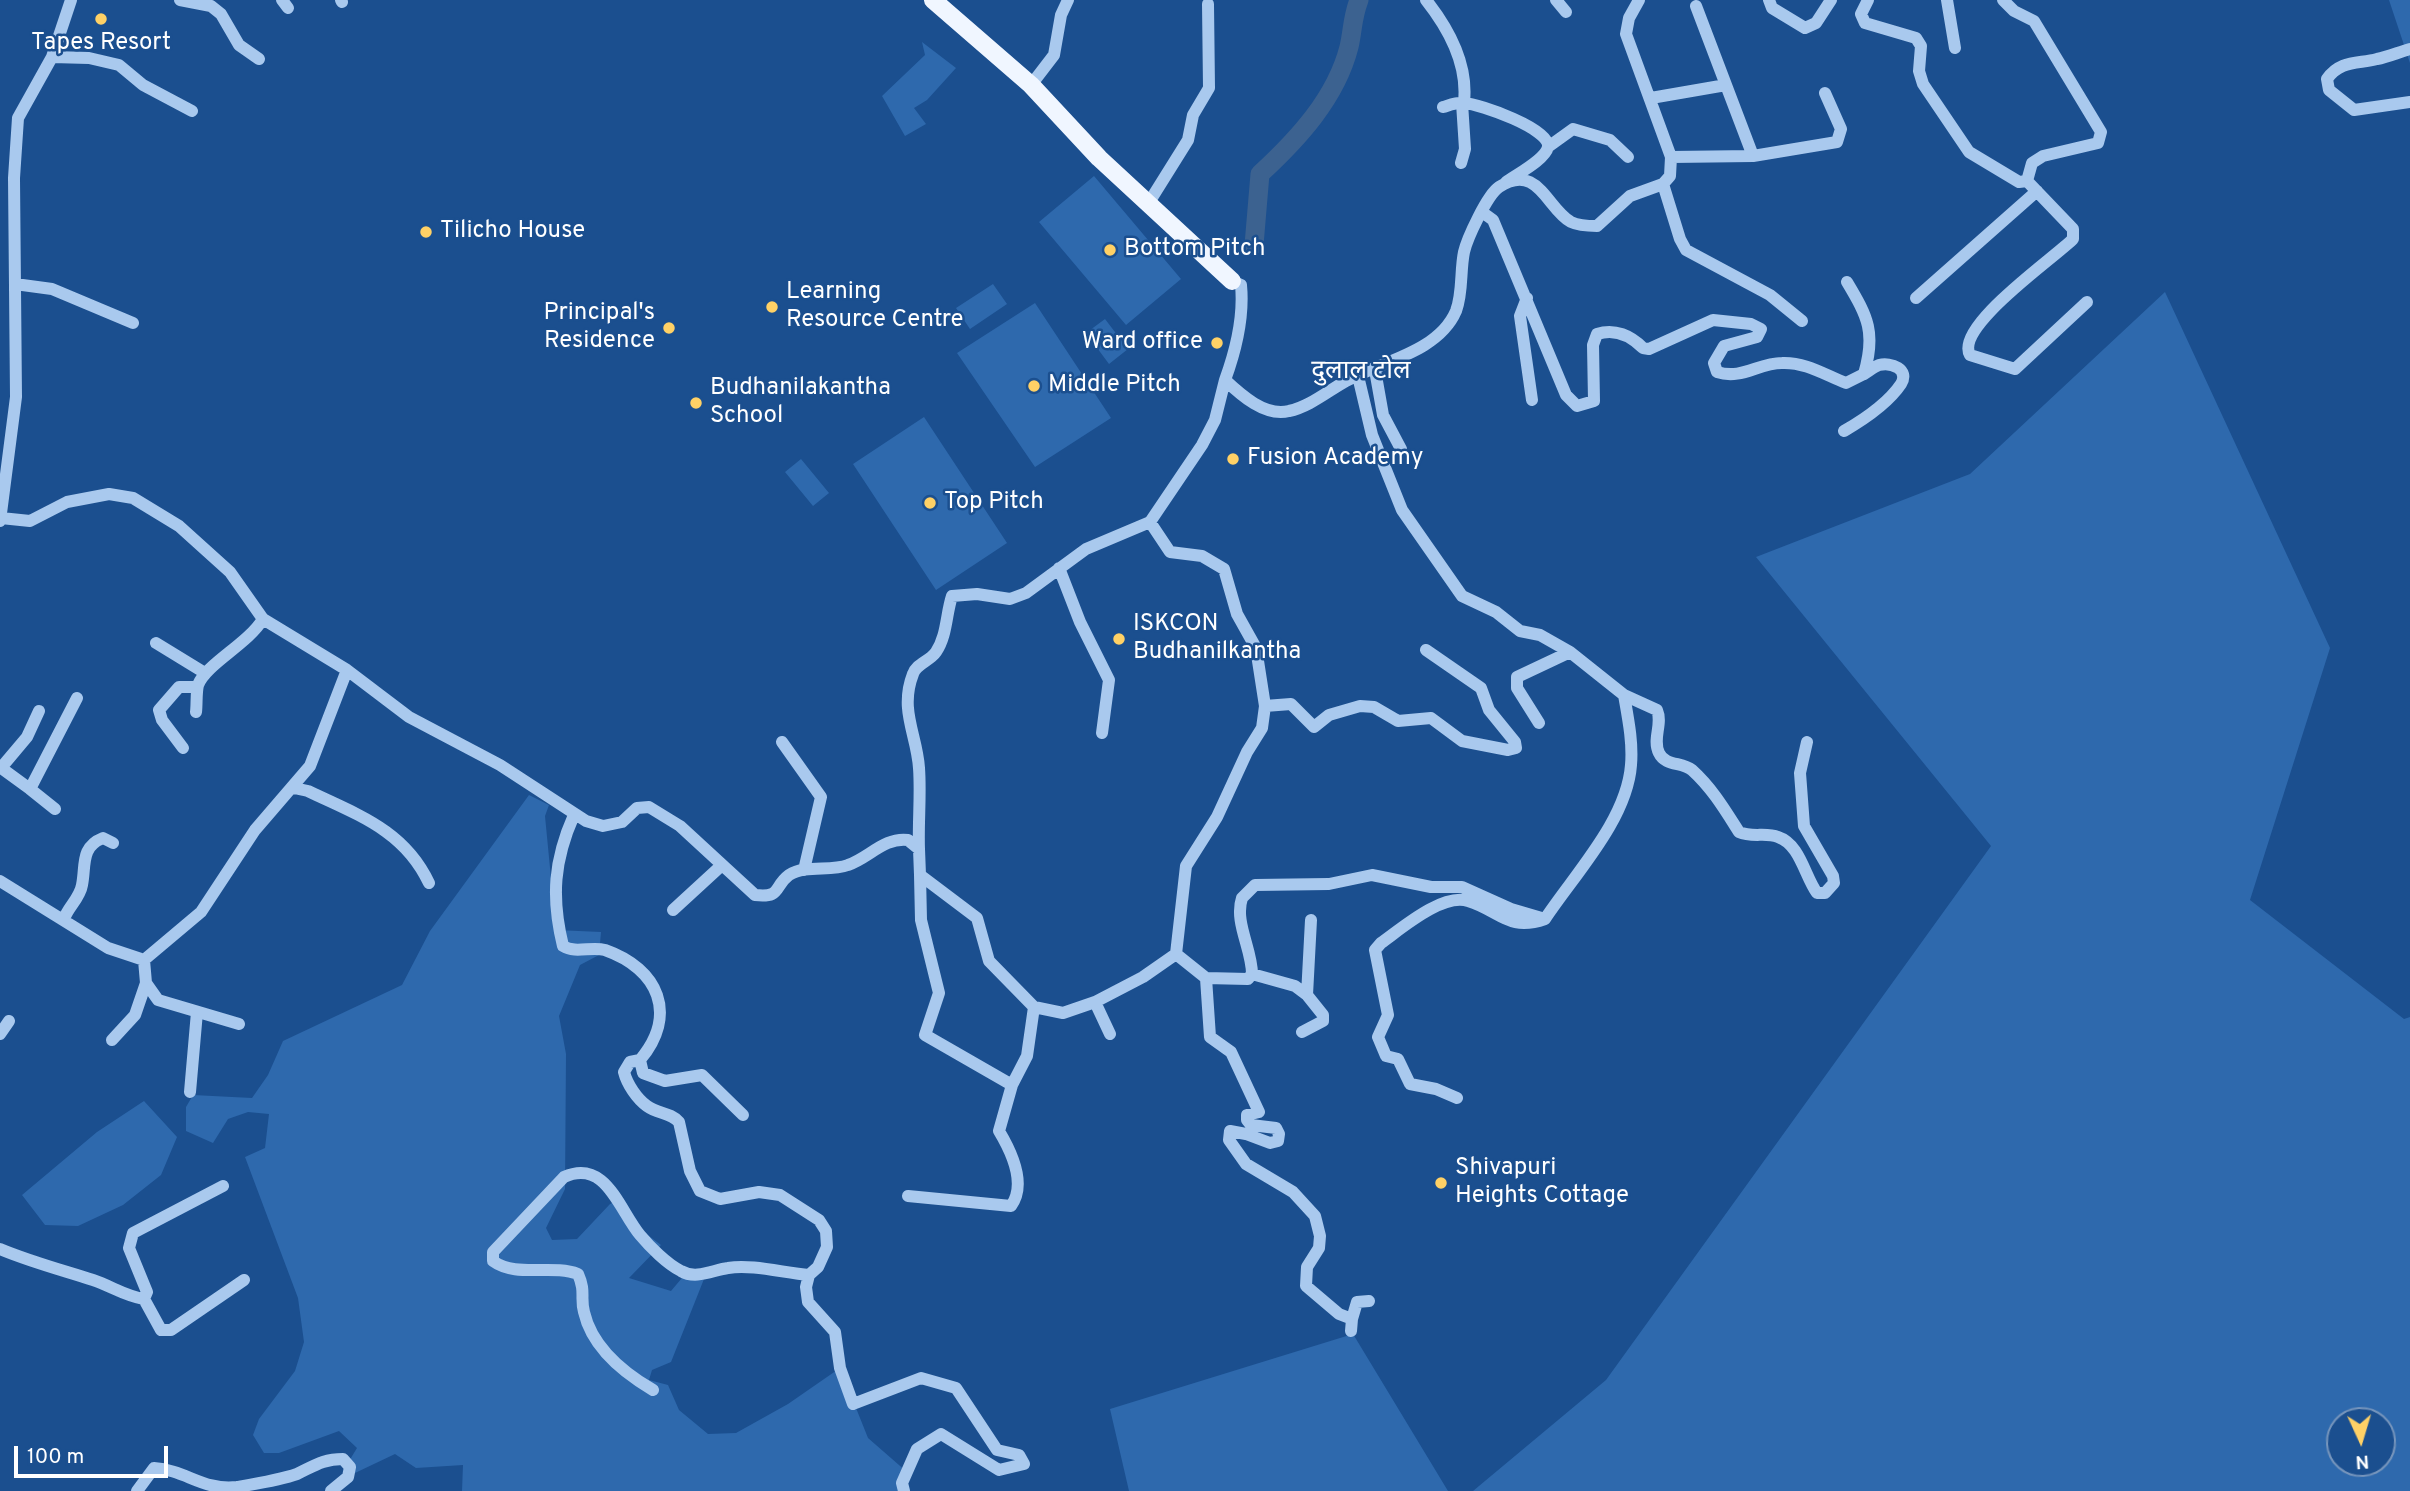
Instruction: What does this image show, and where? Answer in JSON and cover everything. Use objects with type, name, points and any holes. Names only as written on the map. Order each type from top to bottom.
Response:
[{"type":"main road","points":[[933,0],[1031,85],[1099,158],[1232,281]]},
{"type":"street","points":[[71,0],[52,57],[18,118],[14,178],[16,397],[1,519],[30,521],[67,502],[109,494],[133,498],[179,526],[230,572],[263,619],[347,670],[409,717],[500,765],[574,815],[603,826],[622,822],[637,808],[649,807],[680,826],[755,895],[777,893],[788,876],[804,870],[848,866],[898,839],[908,840],[919,849]]},
{"type":"street","points":[[180,0],[211,6],[222,14],[239,45],[259,59]]},
{"type":"street","points":[[1031,85],[1054,55],[1060,15],[1068,0]]},
{"type":"street","points":[[1426,0],[1445,26],[1456,51],[1465,87],[1465,149],[1461,163]]},
{"type":"street","points":[[1556,0],[1566,12]]},
{"type":"street","points":[[1500,186],[1517,181],[1537,185],[1570,221],[1597,226],[1630,196],[1662,184],[1670,176],[1671,157],[1626,34],[1629,18],[1639,0]]},
{"type":"street","points":[[1769,0],[1772,8],[1805,28],[1816,23],[1831,0]]},
{"type":"street","points":[[1868,0],[1861,14],[1865,23],[1916,38],[1921,46],[1919,71],[1923,84],[1969,152],[2019,182],[2027,181]]},
{"type":"street","points":[[1947,0],[1955,48]]},
{"type":"street","points":[[2003,0],[2014,11],[2034,21],[2101,132],[2098,143],[2043,156],[2032,163],[2027,181]]},
{"type":"street","points":[[1148,204],[1188,140],[1193,114],[1209,88],[1208,4]]},
{"type":"street","points":[[1696,6],[1753,156]]},
{"type":"street","points":[[2410,49],[2376,60],[2351,62],[2333,70],[2327,79],[2329,90],[2354,110],[2410,102]]},
{"type":"street","points":[[52,57],[89,58],[119,65],[143,85],[192,111]]},
{"type":"street","points":[[1651,98],[1726,85]]},
{"type":"street","points":[[1671,157],[1753,156],[1837,142],[1841,129],[1825,93]]},
{"type":"street","points":[[1443,107],[1463,103],[1492,110],[1538,130],[1547,139],[1548,148]]},
{"type":"street","points":[[1225,380],[1261,408],[1288,412],[1358,376],[1402,359],[1422,346],[1455,312],[1464,250],[1492,193],[1573,129],[1610,140],[1629,157]]},
{"type":"street","points":[[2027,181],[2073,229],[2073,239],[1997,304],[1968,338],[1967,350],[1970,355],[2015,369],[2087,302]]},
{"type":"street","points":[[1662,184],[1679,239],[1686,250],[1770,295],[1802,321]]},
{"type":"street","points":[[1916,298],[2037,191]]},
{"type":"street","points":[[1482,212],[1493,220],[1566,395],[1577,406],[1594,401],[1596,393],[1593,345],[1597,334],[1634,337],[1643,348],[1649,349],[1713,320],[1751,324],[1761,329],[1757,337],[1724,346],[1714,363],[1717,372],[1740,375],[1781,362],[1814,367],[1846,383],[1879,365],[1891,364],[1901,369],[1903,382],[1891,395],[1844,431]]},
{"type":"street","points":[[1012,1085],[925,1035],[939,993],[921,920],[918,750],[907,714],[913,672],[935,654],[943,637],[952,596],[977,594],[1010,599],[1026,593],[1086,549],[1150,522],[1202,445],[1215,420],[1238,330],[1241,285],[1232,281]]},
{"type":"street","points":[[1847,282],[1864,311],[1871,332],[1864,373]]},
{"type":"street","points":[[15,284],[52,289],[133,323]]},
{"type":"street","points":[[1527,298],[1520,317],[1532,400]]},
{"type":"street","points":[[1375,370],[1383,415],[1401,449]]},
{"type":"street","points":[[1358,376],[1372,435],[1402,510],[1448,580],[1462,596],[1496,612],[1520,631],[1540,635],[1570,652],[1625,695],[1657,710],[1660,718],[1658,752],[1664,760],[1689,767],[1713,792],[1739,832],[1747,836],[1777,836],[1787,842],[1817,893],[1831,890],[1834,883],[1804,826],[1800,773],[1807,742]]},
{"type":"street","points":[[920,875],[977,918],[989,961],[1034,1007],[1063,1013],[1095,1002],[1143,977],[1176,954],[1186,866],[1217,817],[1247,752],[1262,728],[1265,706],[1255,648],[1237,614],[1224,569],[1202,556],[1170,552],[1150,522]]},
{"type":"street","points":[[1059,568],[1080,622],[1109,680],[1102,733]]},
{"type":"street","points":[[196,712],[197,687],[205,673],[241,646],[263,619]]},
{"type":"street","points":[[156,643],[205,673]]},
{"type":"street","points":[[1265,706],[1292,704],[1314,727],[1340,711],[1360,706],[1374,707],[1398,721],[1432,718],[1462,741],[1508,750],[1516,748],[1515,742],[1489,710],[1481,688],[1426,650]]},
{"type":"street","points":[[1539,723],[1517,688],[1517,677],[1570,652]]},
{"type":"street","points":[[144,960],[201,912],[256,830],[310,766],[347,670]]},
{"type":"street","points":[[183,748],[162,720],[159,710],[178,687],[197,687]]},
{"type":"street","points":[[1457,1098],[1436,1089],[1410,1084],[1398,1059],[1386,1056],[1378,1037],[1388,1016],[1375,950],[1381,943],[1438,904],[1466,900],[1517,923],[1530,925],[1545,919],[1601,840],[1625,788],[1632,767],[1625,695]]},
{"type":"street","points":[[30,789],[77,698]]},
{"type":"street","points":[[39,711],[27,737],[1,768],[55,809]]},
{"type":"street","points":[[782,742],[821,797],[804,870]]},
{"type":"street","points":[[294,788],[308,791],[388,830],[420,863],[429,883]]},
{"type":"street","points":[[574,815],[560,846],[555,879],[562,946],[569,950],[602,949],[630,961],[652,983],[660,1006],[660,1024],[655,1043],[640,1060],[630,1062],[624,1072],[627,1083],[648,1107],[674,1117],[679,1122],[690,1171],[700,1191],[720,1199],[759,1192],[780,1195],[819,1220],[826,1231],[827,1247],[818,1267],[809,1275],[806,1287],[808,1302],[835,1332],[840,1368],[853,1404],[921,1378],[956,1388],[997,1450],[1019,1455],[1024,1464],[999,1470],[941,1434],[917,1450],[902,1483],[904,1491]]},
{"type":"street","points":[[64,919],[82,886],[84,856],[89,847],[103,838],[113,843]]},
{"type":"street","points":[[673,911],[722,865]]},
{"type":"street","points":[[1176,954],[1206,978],[1234,981],[1248,979],[1252,974],[1240,905],[1247,891],[1255,885],[1329,884],[1372,875],[1431,887],[1462,887],[1511,909],[1545,919]]},
{"type":"street","points":[[0,881],[108,948],[144,960]]},
{"type":"street","points":[[1307,995],[1311,919]]},
{"type":"street","points":[[112,1040],[135,1015],[146,983],[144,960]]},
{"type":"street","points":[[1252,974],[1295,986],[1307,995],[1323,1015],[1323,1021],[1302,1032]]},
{"type":"street","points":[[1206,978],[1210,1037],[1231,1052],[1259,1112],[1247,1115],[1247,1120],[1251,1125],[1276,1128],[1279,1135],[1278,1141],[1270,1143],[1246,1133],[1230,1131],[1229,1140],[1246,1164],[1293,1192],[1315,1216],[1320,1236],[1319,1248],[1307,1267],[1306,1286],[1351,1325],[1357,1302],[1369,1301]]},
{"type":"street","points":[[146,983],[158,1000],[239,1024]]},
{"type":"street","points":[[1095,1002],[1111,1034]]},
{"type":"street","points":[[908,1196],[1011,1206],[1017,1199],[1014,1158],[999,1130],[1012,1085],[1027,1056],[1034,1007]]},
{"type":"street","points":[[190,1092],[197,1012]]},
{"type":"street","points":[[0,1034],[9,1021]]},
{"type":"street","points":[[640,1060],[643,1073],[665,1081],[702,1074],[743,1115]]},
{"type":"street","points":[[653,1390],[629,1376],[596,1340],[583,1311],[585,1289],[578,1274],[564,1268],[517,1269],[500,1266],[493,1261],[493,1252],[564,1177],[582,1171],[596,1175],[623,1205],[639,1235],[682,1272],[703,1275],[730,1267],[809,1275]]},
{"type":"street","points":[[223,1185],[133,1233],[129,1248],[146,1292],[144,1299],[161,1330],[171,1330],[244,1280]]},
{"type":"street","points":[[0,1249],[33,1263],[96,1281],[126,1296],[144,1299]]},
{"type":"street","points":[[137,1491],[154,1468],[173,1469],[202,1486],[236,1488],[295,1475],[324,1460],[343,1459],[350,1467],[348,1477],[331,1491]]},
{"type":"shaded area","points":[[2389,0],[2410,0],[2410,63]]},
{"type":"shaded area","points":[[922,42],[956,68],[927,100],[914,108],[926,124],[905,136],[882,96],[925,55]]},
{"type":"shaded area","name":"Bottom Pitch","points":[[1094,176],[1181,279],[1126,325],[1039,222]]},
{"type":"shaded area","points":[[993,284],[1007,304],[970,329],[956,308]]},
{"type":"shaded area","points":[[2165,292],[2330,648],[2250,900],[2404,1019],[2410,1017],[2410,1491],[1473,1491],[1606,1380],[1991,846],[1756,557],[1970,474]]},
{"type":"shaded area","name":"Middle Pitch","points":[[1035,303],[1111,418],[1035,467],[957,353]]},
{"type":"shaded area","points":[[1105,319],[1128,349],[1109,364],[1086,333]]},
{"type":"shaded area","name":"Top Pitch","points":[[924,417],[1007,543],[936,590],[853,464]]},
{"type":"shaded area","points":[[801,459],[829,493],[813,506],[785,472]]},
{"type":"shaded area","points":[[529,795],[549,805],[545,816],[556,930],[601,932],[599,955],[580,965],[559,1016],[566,1054],[565,1189],[546,1228],[552,1240],[577,1239],[610,1204],[623,1198],[645,1233],[661,1245],[629,1278],[671,1291],[687,1272],[704,1279],[671,1362],[652,1370],[649,1380],[668,1385],[679,1410],[708,1434],[736,1433],[788,1404],[840,1368],[868,1438],[907,1472],[902,1491],[462,1491],[463,1465],[416,1468],[395,1454],[355,1473],[346,1466],[357,1448],[339,1431],[279,1453],[264,1453],[253,1435],[259,1419],[295,1371],[304,1342],[298,1298],[245,1157],[265,1148],[269,1114],[248,1112],[228,1119],[213,1143],[186,1131],[186,1107],[193,1095],[252,1098],[268,1075],[283,1041],[402,985],[430,931]]},
{"type":"shaded area","points":[[144,1101],[177,1137],[161,1175],[123,1205],[78,1226],[45,1225],[22,1195],[97,1132]]},
{"type":"shaded area","points":[[1353,1334],[1448,1491],[1129,1491],[1110,1409]]},
{"type":"waterway","points":[[1254,245],[1260,174],[1301,132],[1335,83],[1349,47],[1359,0]]},
{"type":"place","name":"Tapes Resort","points":[[101,19]]},
{"type":"place","name":"Tilicho House","points":[[426,232]]},
{"type":"place","name":"Bottom Pitch","points":[[1110,250]]},
{"type":"place","name":"Learning Resource Centre","points":[[772,307]]},
{"type":"place","name":"Principal's Residence","points":[[669,328]]},
{"type":"place","name":"Ward office","points":[[1217,343]]},
{"type":"place","name":"Middle Pitch","points":[[1034,386]]},
{"type":"place","name":"Budhanilakantha School","points":[[696,403]]},
{"type":"place","name":"Fusion Academy","points":[[1233,459]]},
{"type":"place","name":"Top Pitch","points":[[930,503]]},
{"type":"place","name":"ISKCON Budhanilkantha","points":[[1119,639]]},
{"type":"place","name":"Shivapuri Heights Cottage","points":[[1441,1183]]},
{"type":"district","name":"दुलाल टोल","points":[[1361,373]]}]
